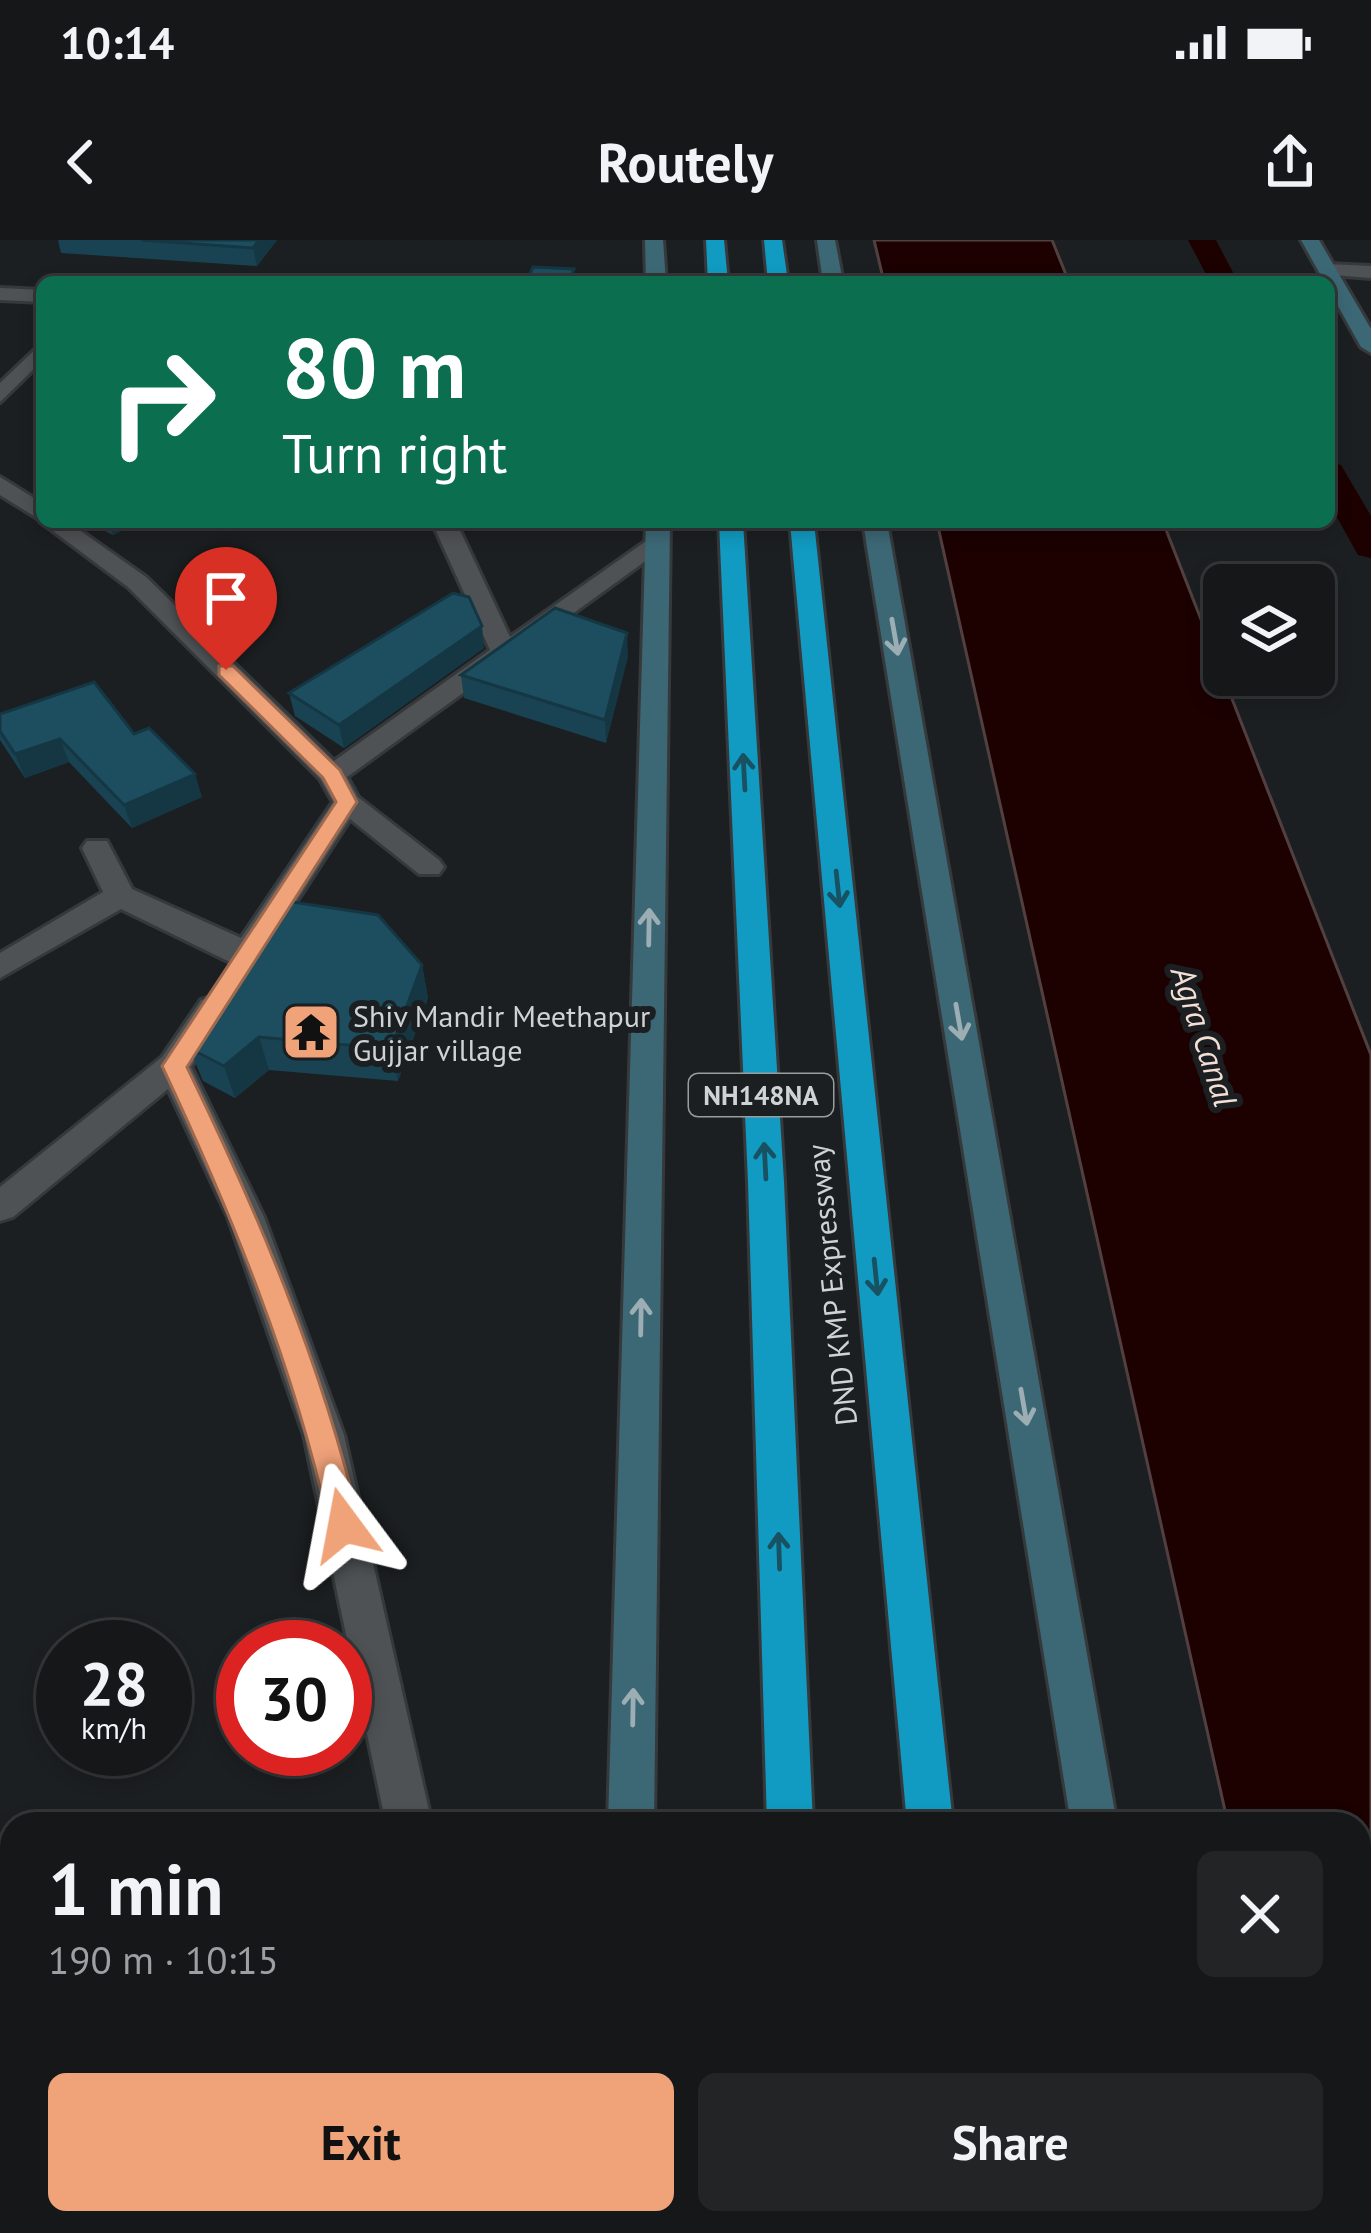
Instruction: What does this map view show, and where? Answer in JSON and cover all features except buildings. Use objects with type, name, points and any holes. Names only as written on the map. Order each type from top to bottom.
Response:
[{"type":"highway","points":[[715,240],[718,276]]},
{"type":"highway","points":[[773,240],[777,276]]},
{"type":"highway","name":"DND KMP Expressway","points":[[731,528],[766,1181],[790,1812]]},
{"type":"highway","name":"DND KMP Expressway","points":[[803,528],[929,1812]]},
{"type":"street","points":[[654,240],[656,276]]},
{"type":"street","points":[[826,240],[832,276]]},
{"type":"street","points":[[1310,240],[1330,276]]},
{"type":"street","points":[[1327,270],[1371,272]]},
{"type":"street","points":[[1335,287],[1371,347]]},
{"type":"street","points":[[0,294],[36,296]]},
{"type":"street","points":[[1347,312],[1371,313]]},
{"type":"street","points":[[0,396],[36,356]]},
{"type":"street","points":[[0,484],[36,510]]},
{"type":"street","points":[[61,528],[137,582],[339,788],[429,867]]},
{"type":"street","points":[[447,528],[504,652]]},
{"type":"street","points":[[876,528],[1092,1812]]},
{"type":"street","points":[[0,1207],[174,1066],[247,953],[339,788],[658,533]]},
{"type":"street","points":[[631,1812],[658,533]]},
{"type":"street","points":[[97,848],[120,896],[247,953]]},
{"type":"street","points":[[0,968],[120,896]]},
{"type":"street","points":[[174,1066],[246,1217],[324,1435],[406,1812]]},
{"type":"water","points":[[874,240],[1052,240],[1067,276],[883,276]]},
{"type":"water","name":"Agra Canal","points":[[938,528],[1165,528],[1203,625],[1203,696],[1231,696],[1371,1055],[1371,1812],[1225,1812]]},
{"type":"waterway","points":[[1202,240],[1221,276]]},
{"type":"waterway","points":[[1335,483],[1371,547]]},
{"type":"place","name":"Shiv Mandir Meethapur Gujjar village","points":[[311,1032]]},
{"type":"route","points":[[226,670],[332,775],[346,802],[174,1066],[246,1217],[324,1435],[344,1525]]}]
